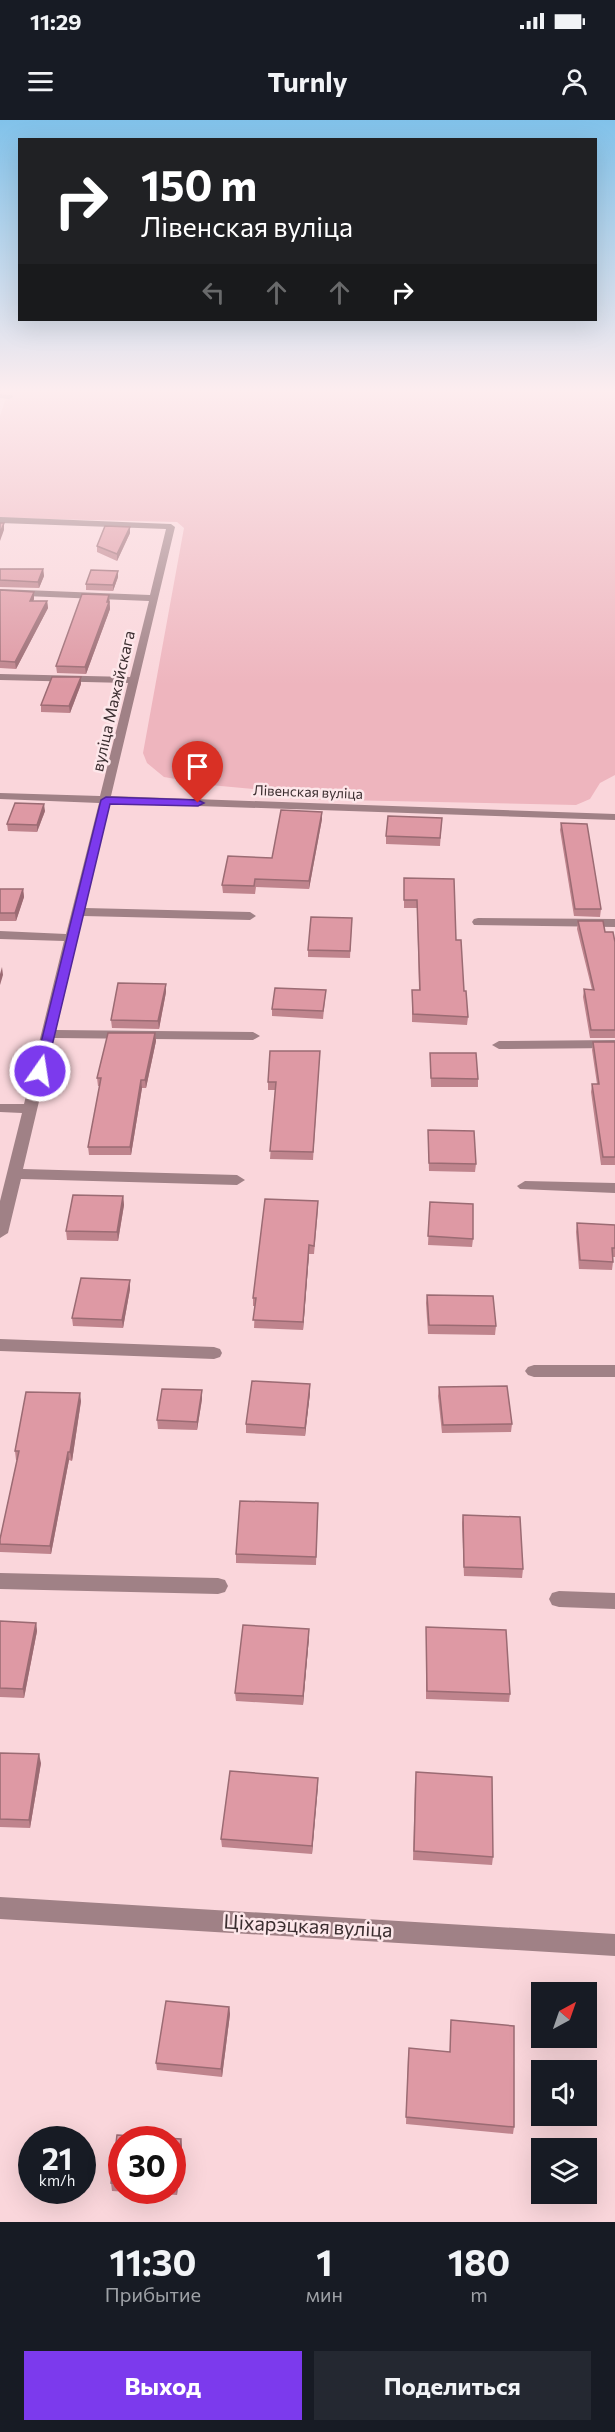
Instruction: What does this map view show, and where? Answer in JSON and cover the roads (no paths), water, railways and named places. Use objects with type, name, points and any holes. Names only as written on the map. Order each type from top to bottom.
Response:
[{"type":"street","name":"вуліца Мажайскага","points":[[0,520],[171,527],[0,1233]]},
{"type":"street","points":[[0,592],[154,598]]},
{"type":"street","points":[[0,677],[135,680]]},
{"type":"street","name":"Лівенская вуліца","points":[[0,796],[615,817]]},
{"type":"street","points":[[78,912],[250,916]]},
{"type":"street","points":[[478,922],[615,923]]},
{"type":"street","points":[[0,935],[72,938]]},
{"type":"street","points":[[49,1034],[254,1036]]},
{"type":"street","points":[[499,1045],[615,1044]]},
{"type":"street","points":[[0,1108],[31,1109]]},
{"type":"street","points":[[15,1174],[237,1180]]},
{"type":"street","points":[[525,1186],[615,1188]]},
{"type":"street","points":[[0,1345],[214,1353]]},
{"type":"street","points":[[534,1371],[615,1371]]},
{"type":"street","points":[[0,1581],[218,1586]]},
{"type":"street","points":[[559,1599],[615,1601]]},
{"type":"street","name":"Ціхарэцкая вуліца","points":[[0,1908],[615,1945]]}]
